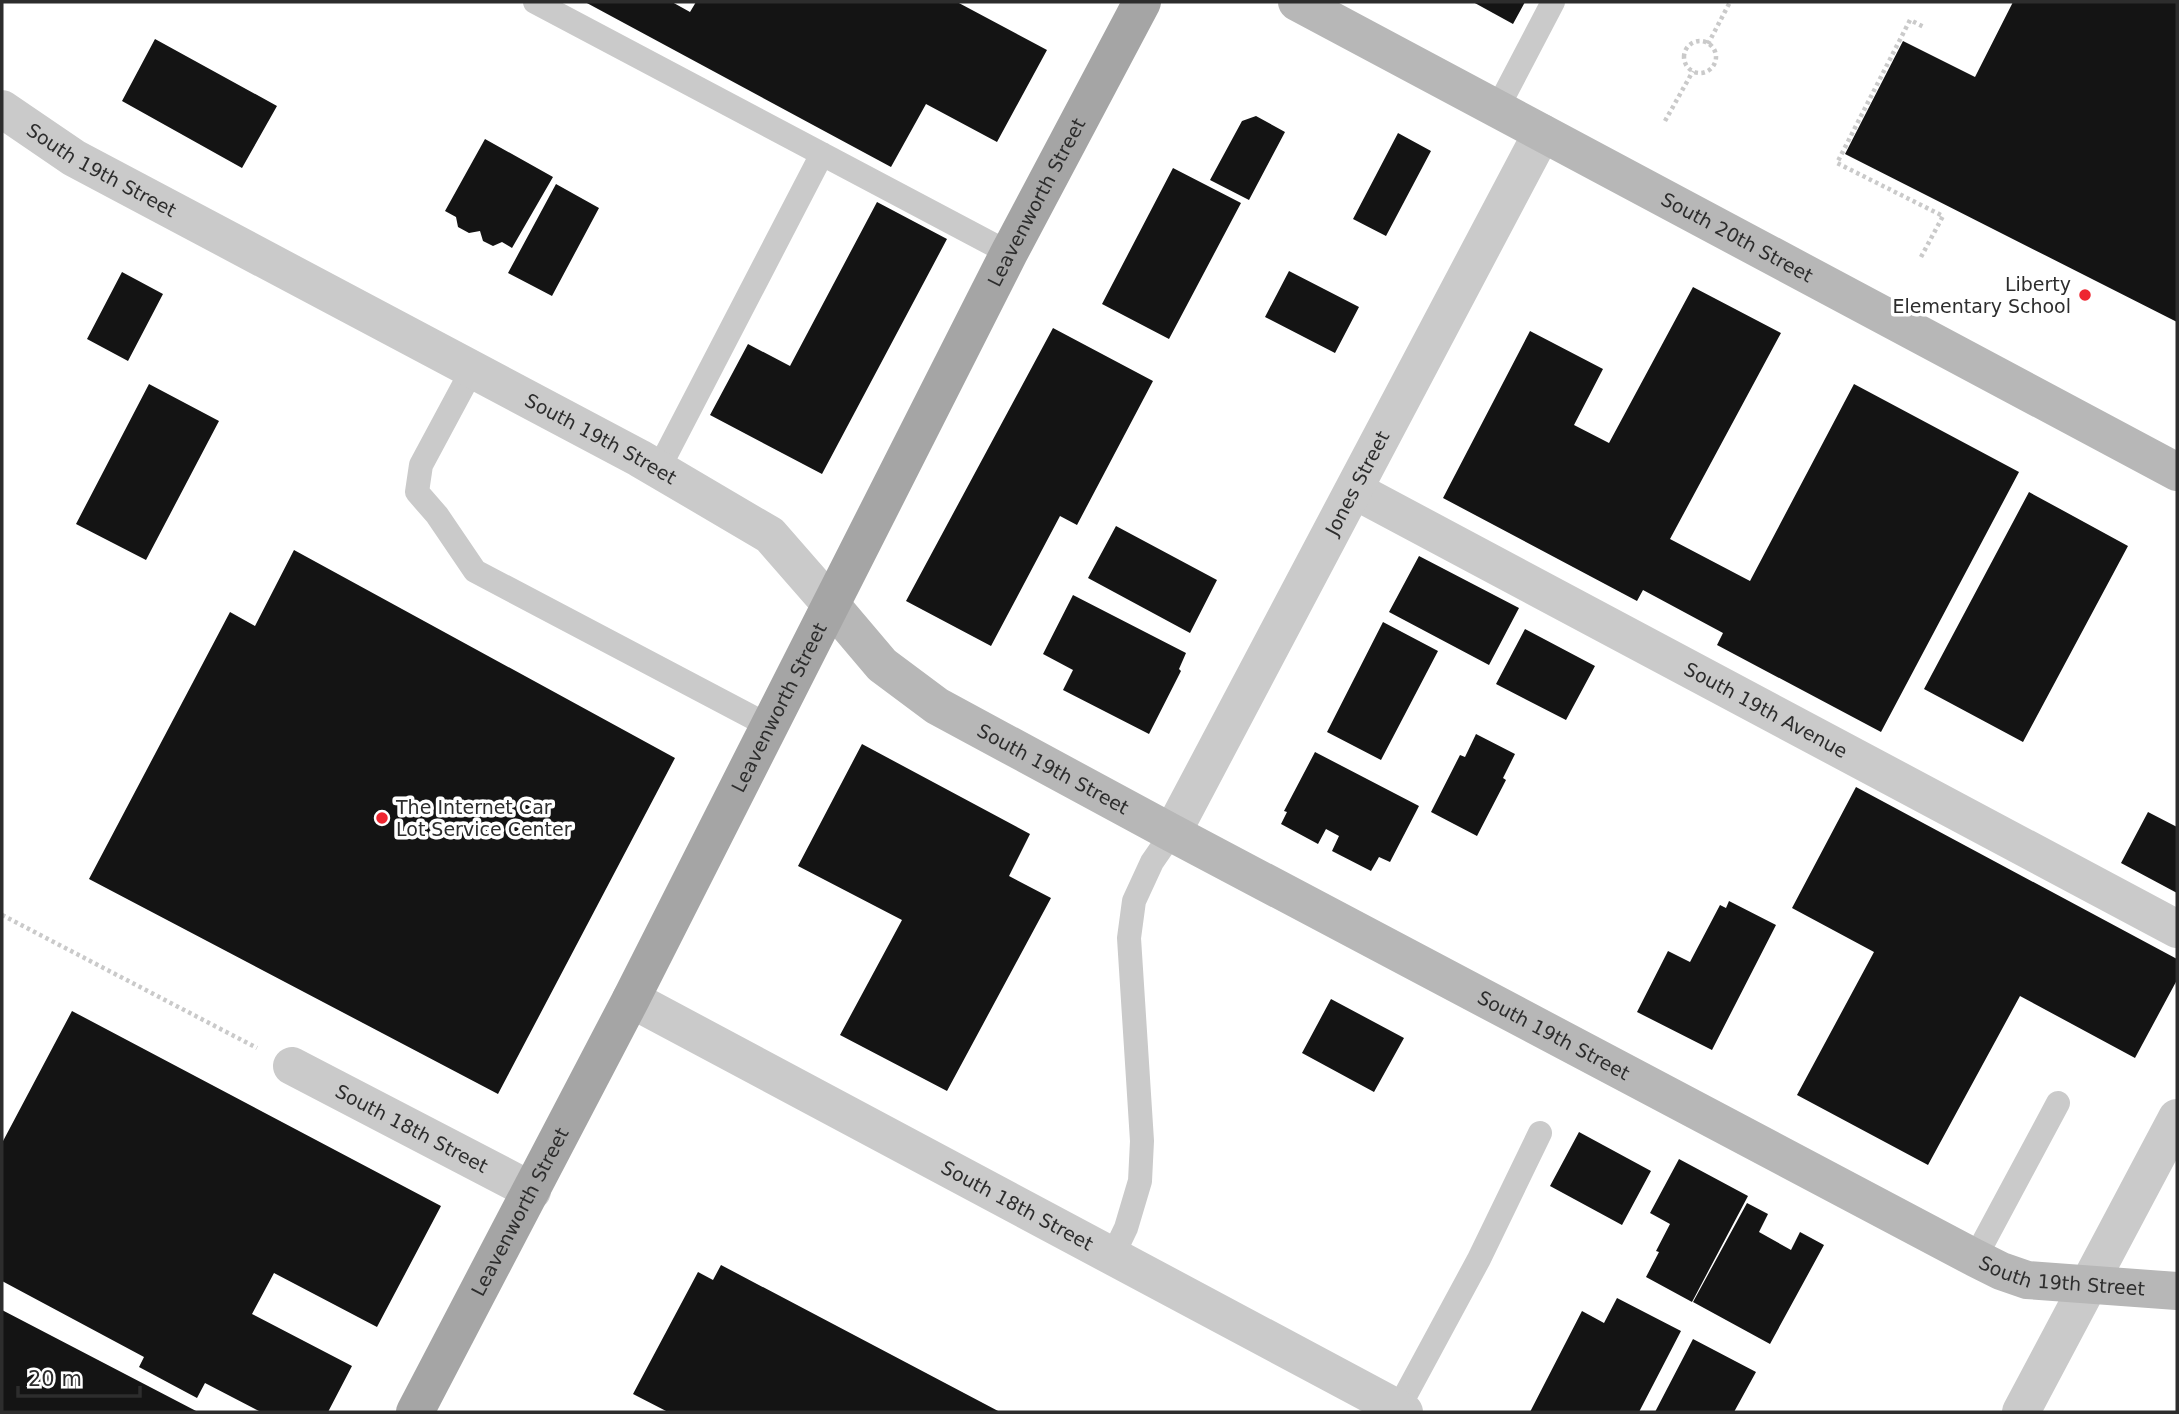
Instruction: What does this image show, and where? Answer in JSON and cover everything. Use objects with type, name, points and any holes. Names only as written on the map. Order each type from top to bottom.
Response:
[{"type":"main road","name":"Leavenworth Street","points":[[415,1412],[771,727],[1009,253],[1142,2]]},
{"type":"main road","name":"South 20th Street","points":[[1297,2],[2177,472]]},
{"type":"main road","name":"South 19th Street","points":[[832,606],[882,665],[937,706],[1975,1258],[2027,1280],[2177,1291]]},
{"type":"street","name":"South 19th Street","points":[[2,109],[74,158],[658,470],[770,535],[832,606]]},
{"type":"street","name":"Jones Street","points":[[1172,833],[1542,133]]},
{"type":"street","name":"South 19th Avenue","points":[[1354,490],[2177,929]]},
{"type":"street","name":"South 18th Street","points":[[631,999],[1401,1411]]},
{"type":"street","name":"South 18th Street","points":[[292,1066],[531,1191]]},
{"type":"street","points":[[2021,1412],[2177,1118]]},
{"type":"lane","points":[[535,2],[1009,253]]},
{"type":"lane","points":[[1497,109],[1553,2]]},
{"type":"lane","points":[[658,470],[822,154]]},
{"type":"lane","points":[[472,370],[421,466],[417,492],[437,515],[475,570],[771,727]]},
{"type":"lane","points":[[1112,1257],[1126,1228],[1140,1181],[1142,1140],[1129,939],[1134,901],[1152,862],[1172,833]]},
{"type":"lane","points":[[1975,1258],[2058,1103]]},
{"type":"lane","points":[[1401,1411],[1540,1133]]},
{"type":"path","points":[[1708,44],[1730,2]]},
{"type":"path","points":[[1921,257],[1943,216],[1838,163],[1910,20],[1924,27]]},
{"type":"path","points":[[1693,42],[1708,44],[1715,51],[1712,66],[1704,72],[1693,71],[1685,62],[1686,49],[1693,42]]},
{"type":"path","points":[[1665,121],[1693,71]]},
{"type":"path","points":[[2,915],[292,1066]]},
{"type":"building","points":[[585,2],[672,2],[690,12],[696,2],[957,2],[1047,50],[997,142],[926,104],[891,167]]},
{"type":"building","points":[[1473,2],[1525,2],[1513,24]]},
{"type":"building","name":"Liberty Elementary School","points":[[2013,2],[2177,2],[2177,322],[1845,154],[1903,41],[1975,77]]},
{"type":"building","points":[[155,39],[277,106],[242,168],[122,101]]},
{"type":"building","points":[[1256,116],[1285,132],[1249,200],[1210,180],[1242,121]]},
{"type":"building","points":[[1398,133],[1431,151],[1386,236],[1353,219]]},
{"type":"building","points":[[485,139],[553,177],[512,248],[502,242],[493,246],[483,241],[480,231],[469,233],[458,227],[456,217],[445,211]]},
{"type":"building","points":[[1173,168],[1241,203],[1169,339],[1102,304]]},
{"type":"building","points":[[556,184],[599,208],[552,296],[508,273]]},
{"type":"building","points":[[877,202],[947,239],[822,474],[710,415],[748,344],[790,366]]},
{"type":"building","points":[[1289,271],[1359,307],[1335,353],[1265,317]]},
{"type":"building","points":[[122,272],[163,294],[128,361],[87,339]]},
{"type":"building","points":[[1693,287],[1781,333],[1670,539],[1750,581],[1854,384],[2019,472],[1881,732],[1717,645],[1723,633],[1643,590],[1637,601],[1443,498],[1530,331],[1603,369],[1574,425],[1609,443]]},
{"type":"building","points":[[1053,328],[1153,381],[1077,525],[1060,516],[991,646],[906,601]]},
{"type":"building","points":[[149,384],[219,421],[146,560],[76,524]]},
{"type":"building","points":[[2029,492],[2128,546],[2023,742],[1924,689]]},
{"type":"building","points":[[1116,526],[1217,580],[1190,633],[1088,578]]},
{"type":"building","name":"The Internet Car Lot Service Center","points":[[294,550],[675,758],[498,1094],[89,879],[230,612],[255,626]]},
{"type":"building","points":[[1419,556],[1519,608],[1489,665],[1389,612]]},
{"type":"building","points":[[1073,595],[1186,653],[1179,669],[1181,671],[1149,734],[1063,690],[1073,670],[1043,654]]},
{"type":"building","points":[[1383,622],[1438,651],[1381,760],[1327,732]]},
{"type":"building","points":[[1525,629],[1595,666],[1566,720],[1496,684]]},
{"type":"building","points":[[1476,734],[1515,754],[1503,778],[1506,780],[1477,836],[1431,812],[1460,755],[1465,757]]},
{"type":"building","points":[[862,744],[1030,834],[1009,876],[1051,898],[947,1091],[840,1035],[902,920],[798,866]]},
{"type":"building","points":[[1315,752],[1419,806],[1390,862],[1379,857],[1371,871],[1332,851],[1339,836],[1326,829],[1318,844],[1281,824],[1287,812],[1284,811]]},
{"type":"building","points":[[1856,787],[2177,959],[2177,980],[2135,1058],[2020,996],[1928,1165],[1797,1095],[1874,952],[1792,908]]},
{"type":"building","points":[[2148,812],[2177,827],[2177,893],[2121,863]]},
{"type":"building","points":[[1729,901],[1776,925],[1712,1050],[1637,1012],[1668,951],[1690,962],[1720,905],[1726,908]]},
{"type":"building","points":[[1331,999],[1404,1038],[1374,1092],[1302,1053]]},
{"type":"building","points":[[72,1011],[441,1206],[377,1327],[274,1273],[252,1314],[352,1366],[328,1412],[261,1412],[205,1383],[197,1398],[139,1367],[144,1357],[2,1281],[2,1143]]},
{"type":"building","points":[[1579,1132],[1651,1171],[1622,1225],[1550,1186]]},
{"type":"building","points":[[1679,1159],[1748,1196],[1692,1302],[1646,1277],[1670,1224],[1650,1213]]},
{"type":"building","points":[[1747,1203],[1768,1214],[1759,1232],[1791,1250],[1800,1232],[1824,1245],[1770,1344],[1693,1302]]},
{"type":"building","points":[[721,1265],[1000,1412],[668,1412],[633,1394],[698,1272],[713,1280]]},
{"type":"building","points":[[1617,1298],[1681,1331],[1639,1412],[1530,1412],[1582,1311],[1604,1323]]},
{"type":"building","points":[[2,1310],[198,1412],[2,1412]]},
{"type":"building","points":[[1693,1339],[1756,1372],[1734,1412],[1655,1412]]},
{"type":"place","name":"Liberty Elementary School","points":[[2085,295]]},
{"type":"place","name":"The Internet Car Lot Service Center","points":[[382,818]]}]
